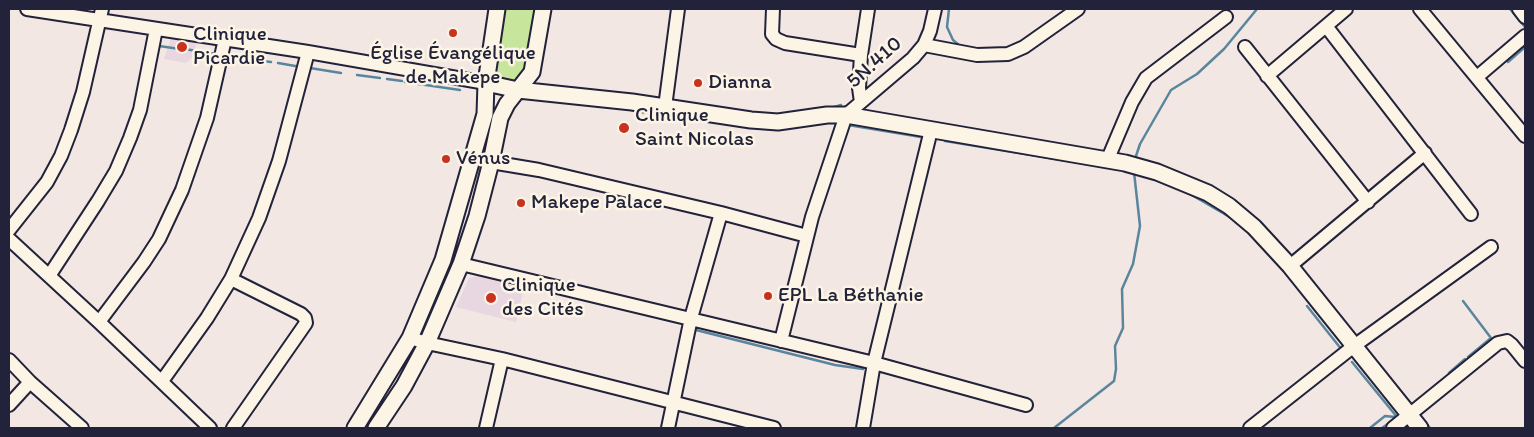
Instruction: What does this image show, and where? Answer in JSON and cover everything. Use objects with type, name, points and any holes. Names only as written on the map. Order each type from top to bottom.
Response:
[{"type":"main road","points":[[355,428],[410,338],[444,260],[485,114],[486,83],[497,9]]},
{"type":"main road","points":[[376,428],[404,386],[428,344],[461,264],[477,216],[500,118],[507,104],[532,72],[543,9]]},
{"type":"main road","points":[[486,83],[518,90],[665,107],[760,121],[778,122],[827,115],[846,115],[1125,163],[1157,172],[1208,194],[1228,206],[1254,227],[1290,266],[1420,428]]},
{"type":"street","points":[[27,9],[101,14],[156,29],[308,52],[486,83]]},
{"type":"street","points":[[665,107],[678,9]]},
{"type":"street","points":[[773,9],[772,34],[776,39],[785,43],[861,55]]},
{"type":"street","points":[[861,102],[859,88],[861,55],[868,9]]},
{"type":"street","name":"5N.410","points":[[846,115],[913,58],[924,45],[930,31],[935,9]]},
{"type":"street","points":[[924,45],[977,55],[1008,54],[1024,47],[1078,9]]},
{"type":"street","points":[[1267,76],[1346,9]]},
{"type":"street","points":[[1420,9],[1525,136]]},
{"type":"street","points":[[1519,9],[1525,17]]},
{"type":"street","points":[[9,230],[48,182],[61,156],[83,92],[101,14]]},
{"type":"street","points":[[1107,161],[1132,102],[1146,78],[1226,17]]},
{"type":"street","points":[[1326,26],[1471,214]]},
{"type":"street","points":[[49,276],[116,171],[140,110],[156,29]]},
{"type":"street","points":[[1477,77],[1525,36]]},
{"type":"street","points":[[99,322],[159,239],[182,190],[207,118],[225,39]]},
{"type":"street","points":[[1244,47],[1368,202]]},
{"type":"street","points":[[162,381],[207,318],[231,279],[259,218],[279,161],[308,52]]},
{"type":"street","points":[[781,342],[812,216],[846,115]]},
{"type":"street","points":[[863,428],[874,363],[930,130]]},
{"type":"street","points":[[1290,266],[1425,153]]},
{"type":"street","points":[[491,162],[539,170],[721,212],[807,236]]},
{"type":"street","points":[[668,428],[691,318],[721,212]]},
{"type":"street","points":[[9,239],[210,428]]},
{"type":"street","points":[[1250,428],[1354,346],[1491,247]]},
{"type":"street","points":[[461,264],[874,363],[1026,405]]},
{"type":"street","points":[[231,279],[301,314],[305,318],[306,323],[233,428]]},
{"type":"street","points":[[410,338],[428,344],[502,359],[757,426],[774,428]]},
{"type":"street","points":[[1393,428],[1498,342],[1507,342],[1512,345],[1525,361]]},
{"type":"street","points":[[486,428],[502,359]]},
{"type":"street","points":[[9,360],[30,382],[82,428]]},
{"type":"street","points":[[9,405],[30,382]]},
{"type":"shaded area","name":"Clinique Picardie","points":[[171,38],[196,39],[195,55],[186,63],[164,59]]},
{"type":"shaded area","name":"Clinique des Cités","points":[[478,276],[524,288],[516,322],[456,307],[469,278]]},
{"type":"green space","points":[[503,9],[537,9],[528,70],[519,80],[512,82],[500,77],[495,65]]},
{"type":"waterway","points":[[949,9],[947,27],[953,40],[959,45]]},
{"type":"waterway","points":[[1135,159],[1140,144],[1171,90],[1197,74],[1224,49],[1257,9]]},
{"type":"waterway","points":[[1510,9],[1525,27]]},
{"type":"waterway","points":[[159,46],[180,49]]},
{"type":"waterway","points":[[1508,62],[1525,47]]},
{"type":"waterway","points":[[184,49],[217,54]]},
{"type":"waterway","points":[[226,55],[249,59]]},
{"type":"waterway","points":[[254,60],[271,62]]},
{"type":"waterway","points":[[278,63],[301,67]]},
{"type":"waterway","points":[[310,68],[341,73]]},
{"type":"waterway","points":[[357,75],[380,78]]},
{"type":"waterway","points":[[387,79],[402,81]]},
{"type":"waterway","points":[[405,82],[460,90]]},
{"type":"waterway","points":[[864,91],[875,82]]},
{"type":"waterway","points":[[831,108],[841,105]]},
{"type":"waterway","points":[[848,125],[921,137]]},
{"type":"waterway","points":[[945,141],[1105,167]]},
{"type":"waterway","points":[[1054,428],[1114,381],[1116,369],[1115,346],[1123,328],[1122,289],[1133,264],[1140,226],[1134,172]]},
{"type":"waterway","points":[[1190,194],[1233,219]]},
{"type":"waterway","points":[[1463,301],[1491,338],[1468,357]]},
{"type":"waterway","points":[[1311,305],[1345,347]]},
{"type":"waterway","points":[[1307,306],[1342,350]]},
{"type":"waterway","points":[[696,330],[835,365],[863,369]]},
{"type":"waterway","points":[[1449,373],[1465,359]]},
{"type":"waterway","points":[[1355,360],[1385,396]]},
{"type":"waterway","points":[[1352,362],[1397,417]]},
{"type":"waterway","points":[[1379,365],[1412,405],[1415,405]]},
{"type":"waterway","points":[[1370,428],[1385,416],[1395,417]]},
{"type":"waterway","points":[[1424,422],[1430,428]]},
{"type":"waterway","points":[[1382,428],[1389,423]]},
{"type":"place","name":"Église Évangélique de Makepe","points":[[453,33]]},
{"type":"place","name":"Clinique Picardie","points":[[182,47]]},
{"type":"place","name":"Dianna","points":[[698,83]]},
{"type":"place","name":"Clinique Saint Nicolas","points":[[624,128]]},
{"type":"place","name":"Vénus","points":[[446,159]]},
{"type":"place","name":"Makepe Palace","points":[[521,203]]},
{"type":"place","name":"EPL La Béthanie","points":[[768,296]]},
{"type":"place","name":"Clinique des Cités","points":[[491,298]]}]
